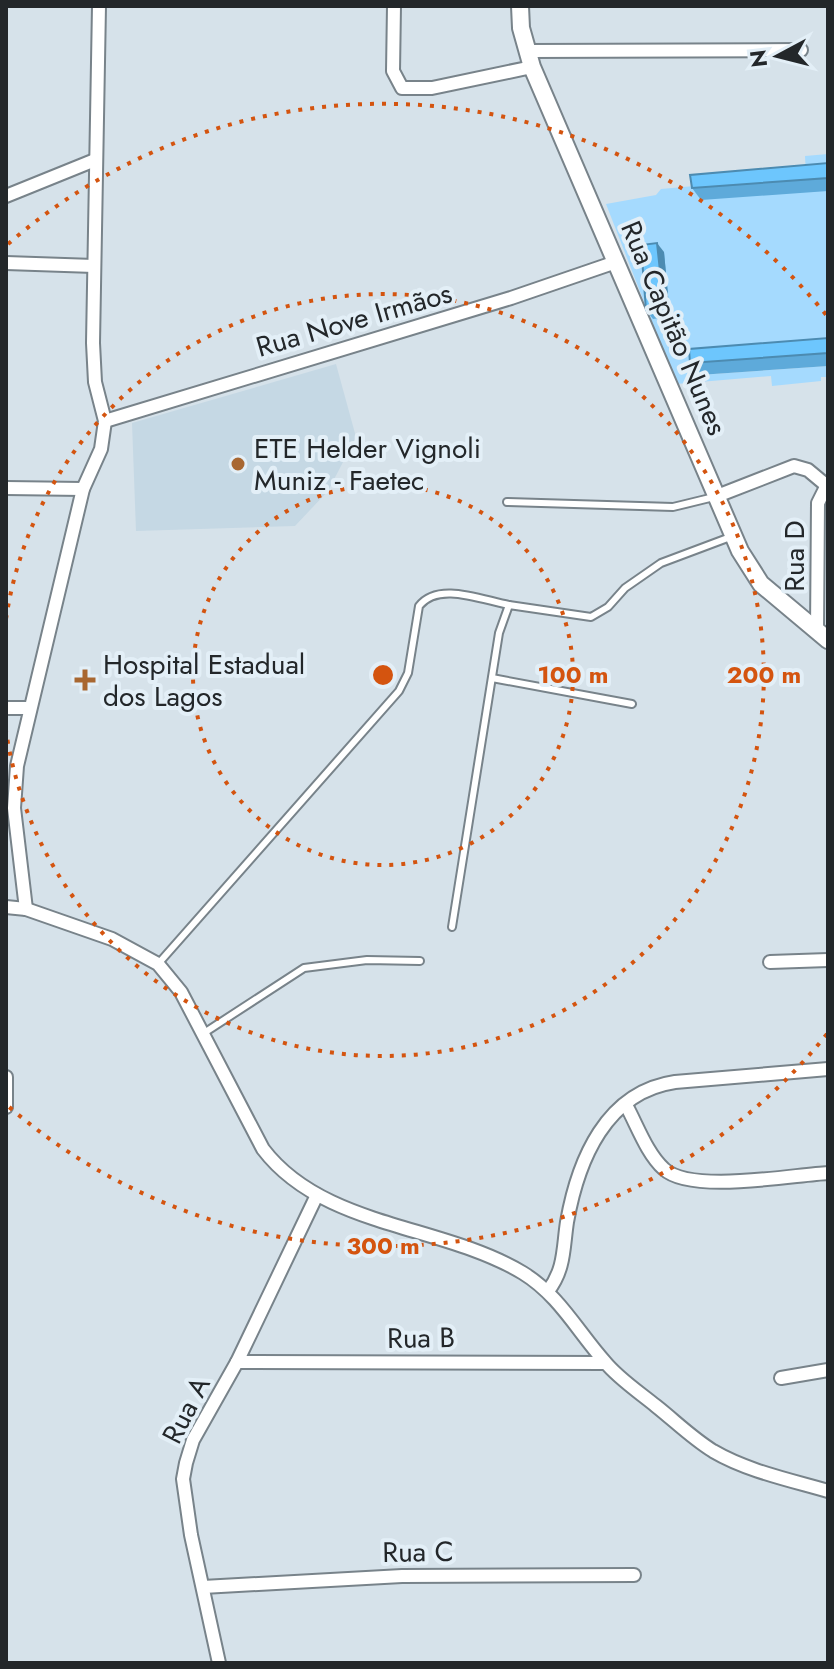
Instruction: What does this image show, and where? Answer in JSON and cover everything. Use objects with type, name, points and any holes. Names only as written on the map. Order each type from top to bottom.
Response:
[{"type":"street","points":[[26,909],[14,808],[17,766],[53,628],[83,489],[101,449],[105,421],[95,382],[99,6]]},
{"type":"street","points":[[394,6],[393,71],[402,88],[432,88],[530,59],[801,50]]},
{"type":"street","name":"Rua Capitão Nunes","points":[[520,6],[530,59],[733,536],[761,584],[823,635]]},
{"type":"street","points":[[6,196],[95,160]]},
{"type":"street","name":"Rua Nove Irmãos","points":[[105,421],[511,298],[616,262]]},
{"type":"street","points":[[6,263],[94,266]]},
{"type":"street","points":[[717,496],[794,466],[808,470],[827,484]]},
{"type":"street","name":"Rua D","points":[[823,635],[824,581],[818,503],[827,484]]},
{"type":"street","points":[[6,488],[83,489]]},
{"type":"street","points":[[6,708],[30,708]]},
{"type":"street","points":[[6,907],[26,909],[112,939],[158,964],[181,992],[204,1033],[232,1097],[276,1166],[317,1195],[458,1243],[522,1272],[548,1291],[605,1363],[714,1451],[738,1463],[828,1491]]},
{"type":"street","points":[[770,962],[828,960]]},
{"type":"street","points":[[548,1291],[563,1263],[570,1208],[589,1146],[645,1089],[658,1085],[828,1069]]},
{"type":"street","points":[[6,1077],[6,1107]]},
{"type":"street","points":[[626,1105],[663,1168],[677,1178],[725,1180],[828,1173]]},
{"type":"street","name":"Rua A","points":[[219,1663],[186,1503],[186,1463],[193,1440],[237,1362],[317,1195]]},
{"type":"street","name":"Rua B","points":[[237,1362],[605,1363]]},
{"type":"street","points":[[781,1378],[828,1370]]},
{"type":"street","name":"Rua C","points":[[203,1587],[402,1576],[634,1575]]},
{"type":"lane","points":[[507,502],[673,507],[717,496]]},
{"type":"lane","points":[[158,964],[399,691],[408,673],[419,606],[425,598],[439,592],[591,617],[608,607],[625,588],[661,563],[733,536]]},
{"type":"lane","points":[[452,927],[499,633],[509,605]]},
{"type":"lane","points":[[492,678],[632,704]]},
{"type":"lane","points":[[204,1033],[304,968],[367,960],[420,961]]},
{"type":"shaded area","points":[[828,154],[828,351],[697,362],[699,375],[828,366],[828,377],[821,377],[821,381],[772,386],[771,376],[676,384],[606,204],[656,195],[661,189],[806,176],[805,156]],"holes":[[[663,253],[670,317],[653,319]]]},
{"type":"shaded area","name":"ETE Helder Vignoli Muniz - Faetec","points":[[336,364],[356,437],[328,491],[295,526],[136,531],[132,423]]},
{"type":"building","points":[[828,163],[828,178],[692,188],[690,175]]},
{"type":"building","points":[[657,243],[664,308],[646,310],[641,245]]},
{"type":"building","points":[[828,338],[828,353],[690,363],[689,349]]},
{"type":"place","name":"ETE Helder Vignoli Muniz - Faetec","points":[[238,464]]},
{"type":"place","name":"Hospital Estadual dos Lagos","points":[[85,680]]}]
